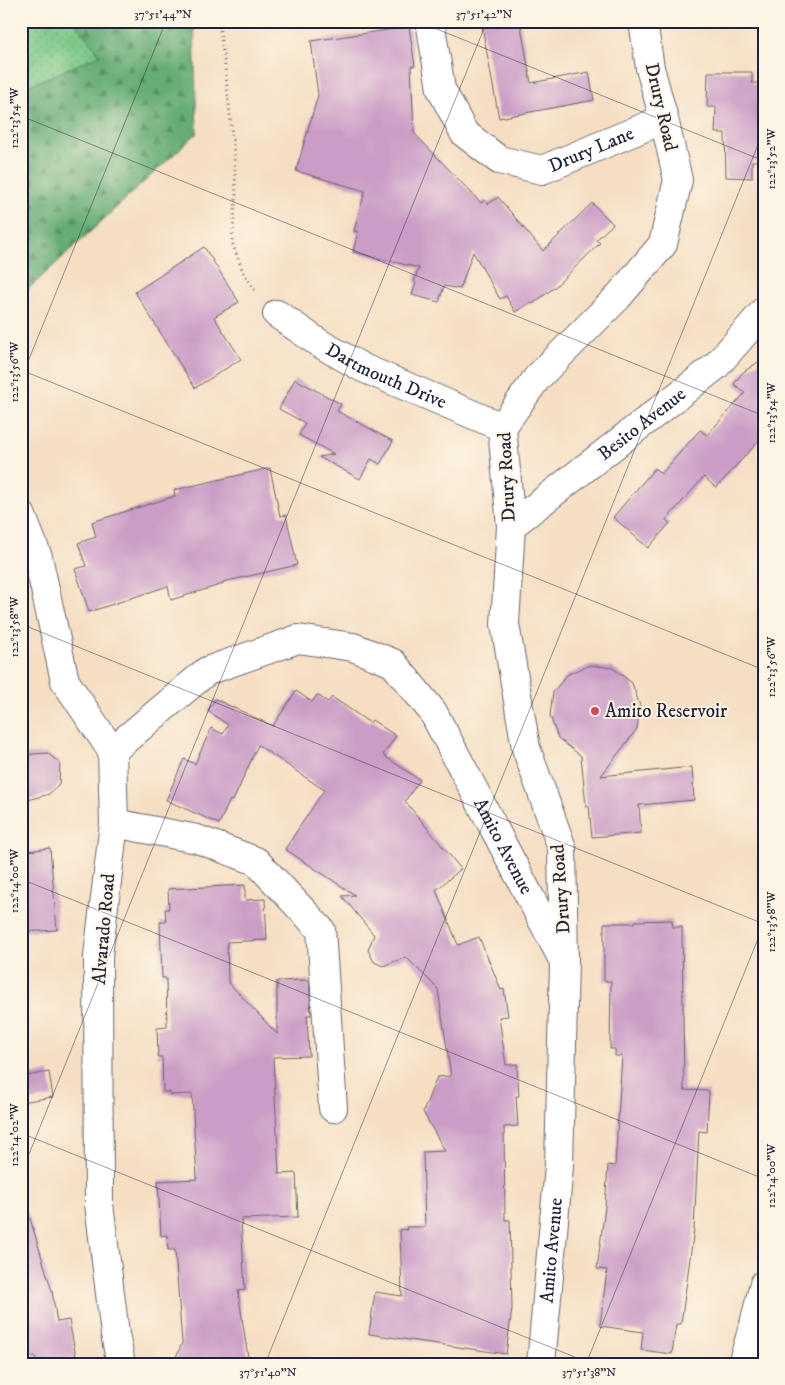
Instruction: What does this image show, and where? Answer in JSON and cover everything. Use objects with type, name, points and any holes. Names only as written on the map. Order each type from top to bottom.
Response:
[{"type":"street","name":"Drury Lane","points":[[430,21],[442,89],[464,133],[499,160],[542,170],[664,119]]},
{"type":"street","name":"Drury Road","points":[[564,962],[562,848],[526,748],[505,624],[511,526],[502,427],[537,378],[618,297],[663,244],[678,180],[650,68],[643,21]]},
{"type":"street","name":"Besito Avenue","points":[[511,526],[716,366],[764,311]]},
{"type":"street","name":"Dartmouth Drive","points":[[277,314],[318,343],[363,368],[502,427]]},
{"type":"street","points":[[21,514],[38,557],[65,682],[112,751]]},
{"type":"street","name":"Amito Avenue","points":[[112,751],[207,671],[298,639],[353,647],[394,664],[434,712],[564,962],[560,1166],[541,1364]]},
{"type":"street","name":"Alvarado Road","points":[[112,751],[114,823],[98,956],[99,1204],[115,1334],[122,1364]]},
{"type":"street","points":[[114,823],[197,839],[256,862],[321,930],[333,1108]]},
{"type":"street","points":[[742,1364],[764,1284]]},
{"type":"path","points":[[216,21],[220,30],[234,154],[236,196],[232,242],[243,272],[260,298],[277,314]]},
{"type":"green space","points":[[21,21],[74,21],[100,55],[21,89]]},
{"type":"green space","points":[[74,21],[194,21],[197,133],[21,296],[21,89],[100,55]]},
{"type":"building","points":[[481,21],[520,21],[531,83],[589,72],[594,100],[499,118]]},
{"type":"building","points":[[409,27],[415,66],[411,66],[414,133],[481,203],[485,200],[488,204],[498,197],[543,251],[592,203],[613,224],[596,240],[600,243],[555,287],[532,304],[530,303],[515,312],[506,296],[500,299],[473,252],[460,289],[444,286],[439,302],[412,295],[416,283],[414,281],[419,268],[353,252],[358,232],[354,231],[365,191],[296,171],[318,95],[311,41]]},
{"type":"building","points":[[708,72],[752,72],[752,83],[764,83],[764,161],[752,161],[752,178],[726,177],[725,133],[715,133],[716,107],[707,107]]},
{"type":"building","points":[[204,247],[239,302],[214,317],[241,359],[195,388],[135,292]]},
{"type":"building","points":[[764,358],[764,435],[716,488],[704,477],[666,520],[670,523],[648,548],[613,517],[655,468],[661,474],[700,430],[707,435],[745,393],[734,384],[742,373]]},
{"type":"building","points":[[295,379],[341,404],[337,411],[393,441],[380,464],[371,459],[360,479],[319,457],[334,454],[299,435],[305,423],[279,409]]},
{"type":"building","points":[[270,468],[280,516],[286,515],[297,565],[223,582],[223,584],[171,600],[168,586],[89,612],[75,569],[86,566],[78,543],[96,537],[92,522],[175,496],[174,490]]},
{"type":"building","points":[[590,665],[613,668],[632,683],[640,706],[637,729],[601,776],[692,767],[694,800],[639,805],[641,833],[592,837],[589,806],[586,806],[581,756],[558,738],[550,716],[553,692],[568,674]]},
{"type":"building","points":[[296,691],[312,702],[317,695],[328,702],[332,697],[370,723],[372,720],[396,736],[383,755],[420,780],[405,801],[461,869],[436,890],[458,945],[479,937],[501,990],[504,989],[508,1016],[499,1017],[506,1065],[517,1064],[519,1096],[516,1096],[518,1126],[504,1127],[505,1220],[510,1220],[512,1309],[506,1354],[369,1334],[375,1292],[402,1296],[400,1229],[407,1230],[406,1227],[425,1227],[423,1152],[445,1151],[423,1112],[437,1077],[451,1076],[438,989],[406,957],[383,966],[374,962],[368,950],[374,935],[342,896],[355,895],[285,849],[324,790],[258,745],[233,801],[230,800],[219,824],[166,800],[184,759],[195,764],[211,728],[223,734],[228,725],[208,711],[215,699],[273,726]]},
{"type":"building","points":[[47,753],[60,763],[59,785],[49,794],[21,802],[21,755]]},
{"type":"building","points":[[50,848],[57,930],[21,932],[21,852]]},
{"type":"building","points":[[245,885],[245,900],[265,899],[267,940],[227,942],[228,982],[277,1034],[277,981],[309,980],[311,1015],[307,1015],[309,1056],[273,1057],[279,1174],[296,1173],[298,1217],[241,1219],[245,1290],[238,1291],[249,1364],[173,1364],[182,1343],[175,1250],[168,1250],[167,1235],[161,1236],[158,1181],[197,1179],[192,1094],[170,1095],[170,1092],[163,1092],[162,1057],[158,1057],[157,1028],[167,1027],[166,978],[162,978],[160,922],[166,922],[165,909],[169,909],[168,889]]},
{"type":"building","points":[[672,920],[673,927],[682,927],[684,1090],[709,1091],[707,1132],[699,1131],[694,1229],[681,1324],[676,1324],[672,1354],[641,1350],[643,1332],[600,1326],[607,1270],[597,1269],[608,1165],[615,1166],[622,1056],[615,1056],[615,1049],[610,1049],[611,981],[604,981],[604,923]]},
{"type":"building","points":[[49,1072],[53,1097],[21,1102],[21,1077]]},
{"type":"building","points":[[28,1212],[52,1291],[57,1322],[69,1320],[76,1357],[41,1364],[37,1364],[35,1356],[21,1358],[21,1213]]},
{"type":"place","name":"Amito Reservoir","points":[[595,711]]}]
